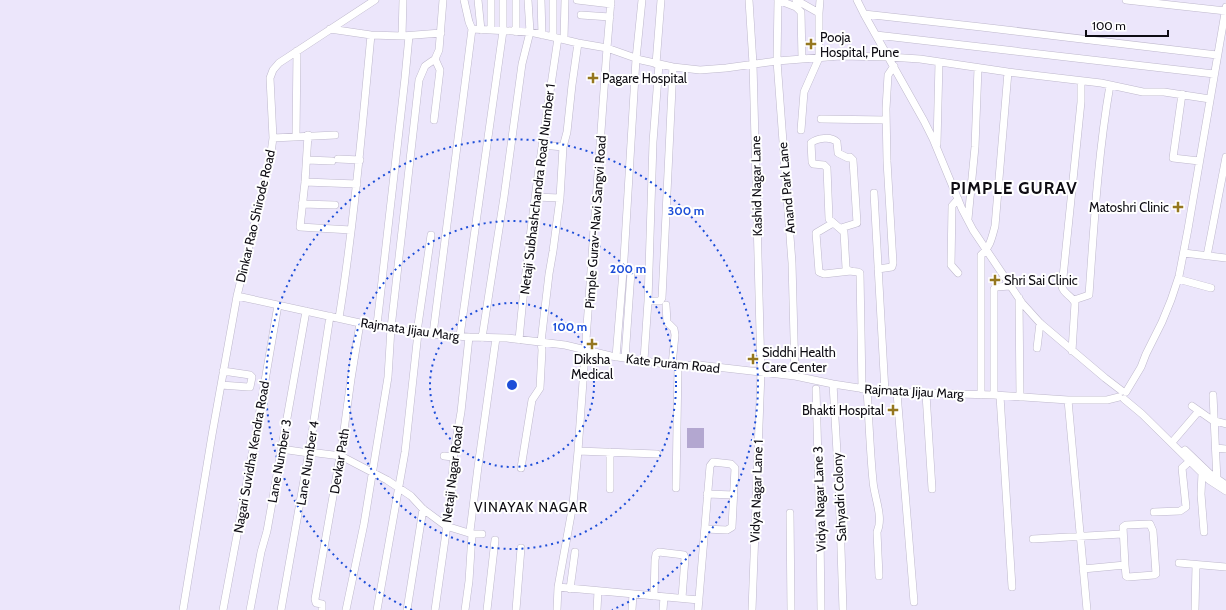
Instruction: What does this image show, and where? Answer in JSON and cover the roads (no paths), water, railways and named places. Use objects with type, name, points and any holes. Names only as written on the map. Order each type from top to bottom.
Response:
[{"type":"street","name":"Dinkar Rao Shirode Road","points":[[183,610],[223,370],[237,296],[267,174],[273,138],[270,78],[273,70],[279,63],[330,29],[362,4],[375,0]]},
{"type":"street","points":[[377,325],[406,78],[406,36],[403,0]]},
{"type":"street","points":[[346,610],[364,524],[388,377],[391,328],[419,80],[426,66],[435,58],[439,50],[443,0]]},
{"type":"street","points":[[433,334],[472,29],[464,0]]},
{"type":"street","points":[[478,0],[480,30]]},
{"type":"street","points":[[491,0],[491,30]]},
{"type":"street","points":[[460,336],[503,31],[503,0]]},
{"type":"street","points":[[516,0],[516,32]]},
{"type":"street","points":[[482,338],[506,182],[522,64],[530,32],[528,0]]},
{"type":"street","points":[[541,0],[542,35]]},
{"type":"street","points":[[553,0],[558,38]]},
{"type":"street","points":[[558,38],[565,0]]},
{"type":"street","points":[[577,0],[611,2]]},
{"type":"street","points":[[616,357],[624,259],[636,59],[642,0]]},
{"type":"street","points":[[644,360],[648,301],[654,129],[661,0]]},
{"type":"street","name":"Kashid Nagar Lane","points":[[749,0],[753,64],[761,372]]},
{"type":"street","points":[[778,0],[796,7],[801,12],[802,59]]},
{"type":"street","name":"Anand Park Lane","points":[[778,0],[777,61],[792,263],[795,376]]},
{"type":"street","points":[[796,0],[819,14]]},
{"type":"street","points":[[801,130],[804,92],[819,58],[820,0]]},
{"type":"street","points":[[857,0],[924,121],[968,219],[986,251],[1019,298],[1040,323],[1123,394],[1226,490]]},
{"type":"street","points":[[1123,394],[1133,371],[1146,354],[1162,322],[1178,279],[1184,253],[1217,55],[1223,40],[1226,10],[1126,0]]},
{"type":"street","name":"Pimple Gurav-Navi Sangvi Road","points":[[557,610],[558,588],[573,504],[578,451],[611,2]]},
{"type":"street","points":[[864,14],[1217,55]]},
{"type":"street","points":[[581,15],[610,17]]},
{"type":"street","points":[[330,29],[371,35],[406,36],[441,33]]},
{"type":"street","points":[[472,29],[530,32],[607,48],[636,59],[658,64],[700,70],[777,61],[840,56],[889,56],[1110,84],[1143,92],[1182,94],[1210,99]]},
{"type":"street","points":[[338,318],[346,274],[358,184],[371,35]]},
{"type":"street","points":[[876,35],[1214,74]]},
{"type":"street","name":"Netaji Subhashchandra Road Number 1","points":[[519,340],[523,291],[535,197],[558,38]]},
{"type":"street","points":[[521,468],[532,400],[540,388],[542,342],[549,274],[554,251],[560,198],[563,147],[567,132],[578,43]]},
{"type":"street","points":[[296,136],[297,51]]},
{"type":"street","points":[[434,120],[440,70],[435,58]]},
{"type":"street","points":[[936,147],[939,62]]},
{"type":"street","points":[[878,269],[892,267],[894,263],[886,120],[888,75],[894,66]]},
{"type":"street","points":[[648,301],[660,301],[662,298],[673,67]]},
{"type":"street","points":[[968,219],[975,147],[978,68]]},
{"type":"street","points":[[981,395],[981,255],[986,251],[995,226],[1008,72]]},
{"type":"street","points":[[406,78],[419,80]]},
{"type":"street","points":[[1072,351],[1075,303],[1074,300],[1063,291],[1062,287],[1081,102],[1081,81]]},
{"type":"street","points":[[1074,300],[1089,295],[1095,203],[1103,126],[1110,84]]},
{"type":"street","points":[[1182,94],[1173,158],[1199,161]]},
{"type":"street","points":[[821,119],[886,120]]},
{"type":"street","points":[[308,135],[300,227],[351,230]]},
{"type":"street","points":[[273,138],[308,135],[335,135]]},
{"type":"street","points":[[841,228],[857,224],[853,160],[850,157],[848,158],[838,153],[837,142],[835,139],[829,138],[814,140],[811,142],[813,164],[824,165],[827,168],[829,219],[844,232],[846,268],[851,272]]},
{"type":"street","points":[[542,146],[563,147]]},
{"type":"street","points":[[1207,256],[1226,157]]},
{"type":"street","points":[[307,160],[360,160]]},
{"type":"street","points":[[305,182],[358,184]]},
{"type":"street","points":[[874,193],[885,392]]},
{"type":"street","points":[[535,197],[560,198]]},
{"type":"street","points":[[958,199],[952,206],[951,265],[958,273]]},
{"type":"street","points":[[302,204],[334,205]]},
{"type":"street","points":[[833,223],[816,233],[819,272],[824,274],[851,272],[860,273],[865,389],[872,480],[874,496],[879,510],[878,529],[876,532],[879,576]]},
{"type":"street","points":[[377,610],[405,452],[418,332],[431,235]]},
{"type":"street","points":[[1184,253],[1226,258]]},
{"type":"street","points":[[625,358],[630,272]]},
{"type":"street","points":[[1178,279],[1211,288]]},
{"type":"street","points":[[1010,286],[996,287],[994,289],[997,395],[1012,587]]},
{"type":"street","name":"Rajmata Jijau Marg","points":[[237,296],[391,328],[433,334],[542,342],[586,350]]},
{"type":"street","points":[[1019,298],[1020,397]]},
{"type":"street","name":"Nagari Suvidha Kendra Road","points":[[223,610],[278,305]]},
{"type":"street","points":[[666,305],[667,322],[674,329],[675,335],[676,488]]},
{"type":"street","name":"Lane Number 3","points":[[250,610],[306,311]]},
{"type":"street","name":"Lane Number 4","points":[[281,610],[309,452],[330,316]]},
{"type":"street","name":"Devkar Path","points":[[322,610],[322,604],[316,603],[315,599],[340,456],[360,322]]},
{"type":"street","points":[[1037,348],[1040,323]]},
{"type":"street","name":"Netaji Nagar Road","points":[[435,610],[451,497],[453,457],[461,412],[469,337]]},
{"type":"street","points":[[465,610],[469,581],[471,532],[478,467],[496,338]]},
{"type":"street","name":"Kate Puram Road","points":[[586,350],[616,357],[675,365],[699,365],[761,372]]},
{"type":"street","points":[[221,385],[248,387],[251,385],[252,377],[223,370]]},
{"type":"street","name":"Rajmata Jijau Marg","points":[[761,372],[795,376],[833,384],[897,393],[997,395],[1068,400],[1107,400],[1123,394]]},
{"type":"street","name":"Vidya Nagar Lane 1","points":[[752,610],[761,372]]},
{"type":"street","name":"Sahyadri Colony","points":[[833,384],[839,487],[843,610]]},
{"type":"street","name":"Vidya Nagar Lane 3","points":[[816,389],[821,610]]},
{"type":"street","points":[[897,393],[914,602]]},
{"type":"street","points":[[926,394],[932,488]]},
{"type":"street","points":[[1123,394],[1202,473],[1217,482],[1226,485]]},
{"type":"street","points":[[1213,395],[1217,482]]},
{"type":"street","points":[[1068,400],[1087,610]]},
{"type":"street","points":[[1192,406],[1198,412],[1215,422],[1226,424]]},
{"type":"street","points":[[1174,440],[1198,412]]},
{"type":"street","points":[[1216,448],[1226,449]]},
{"type":"street","points":[[281,449],[340,456],[399,488],[411,496],[423,509],[446,526],[482,534]]},
{"type":"street","points":[[578,451],[657,454]]},
{"type":"street","points":[[610,452],[610,489]]},
{"type":"street","points":[[444,456],[453,457]]},
{"type":"street","points":[[1154,512],[1180,511],[1186,507],[1182,468],[1190,461]]},
{"type":"street","points":[[698,610],[710,466],[711,463],[717,462],[731,464],[734,466],[732,527],[727,530],[705,530]]},
{"type":"street","points":[[1202,473],[1201,494],[1204,532]]},
{"type":"street","points":[[708,494],[734,495]]},
{"type":"street","points":[[407,610],[423,509]]},
{"type":"street","points":[[790,514],[791,610]]},
{"type":"street","points":[[1150,524],[1156,574],[1154,576],[1126,576],[1125,565],[1123,527],[1126,525],[1150,524]]},
{"type":"street","points":[[1033,539],[1122,534]]},
{"type":"street","points":[[487,610],[495,540]]},
{"type":"street","points":[[516,610],[521,548]]},
{"type":"street","points":[[570,589],[575,552]]},
{"type":"street","points":[[654,596],[655,560],[656,554],[659,552],[684,555],[682,598]]},
{"type":"street","points":[[1179,563],[1226,566]]},
{"type":"street","points":[[1083,568],[1125,565]]},
{"type":"street","points":[[1194,610],[1196,565]]},
{"type":"street","points":[[558,588],[699,600]]},
{"type":"street","points":[[597,610],[598,591]]},
{"type":"street","points":[[632,610],[633,594]]},
{"type":"street","points":[[663,610],[664,597]]},
{"type":"place","name":"Pooja Hospital, Pune","points":[[811,44]]},
{"type":"place","name":"Pagare Hospital","points":[[593,78]]},
{"type":"place","name":"Matoshri Clinic","points":[[1178,207]]},
{"type":"place","name":"Shri Sai Clinic","points":[[995,280]]},
{"type":"place","name":"Diksha Medical","points":[[592,344]]},
{"type":"place","name":"Siddhi Health Care Center","points":[[753,359]]},
{"type":"place","name":"Bhakti Hospital","points":[[893,410]]},
{"type":"district","name":"PIMPLE GURAV","points":[[1014,188]]},
{"type":"district","name":"VINAYAK NAGAR","points":[[531,507]]}]
